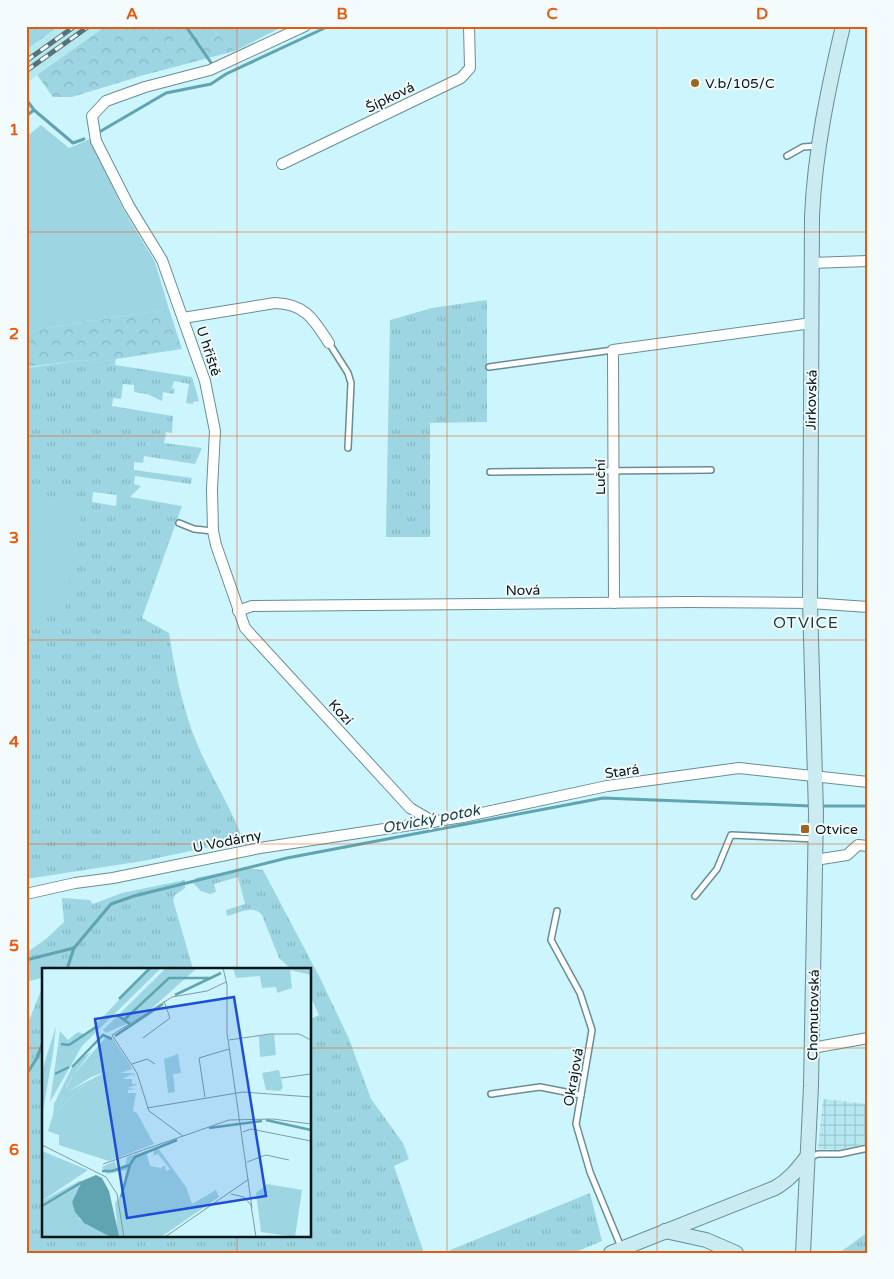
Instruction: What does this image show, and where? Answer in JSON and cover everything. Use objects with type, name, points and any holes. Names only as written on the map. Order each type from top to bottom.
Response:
[{"type":"main road","name":"Jirkovská","points":[[816,776],[810,603],[812,207],[818,146],[826,96],[843,26]]},
{"type":"main road","name":"Chomutovská","points":[[802,1253],[810,1122],[816,776]]},
{"type":"main road","points":[[616,1250],[775,1188],[786,1182],[807,1157]]},
{"type":"main road","points":[[665,1231],[706,1240],[736,1253]]},
{"type":"street","name":"U hřiště","points":[[238,612],[216,545],[214,531],[212,489],[215,432],[205,381],[162,260],[128,206],[96,141],[92,116],[106,101],[145,87],[210,70],[305,26]]},
{"type":"street","name":"Šípková","points":[[282,164],[461,78],[470,68],[469,26]]},
{"type":"street","points":[[811,263],[868,261]]},
{"type":"street","points":[[183,318],[284,303],[300,308],[312,318],[329,343]]},
{"type":"street","points":[[613,350],[812,323]]},
{"type":"street","name":"Luční","points":[[613,350],[614,603]]},
{"type":"street","name":"Nová","points":[[238,612],[252,606],[614,603],[810,603],[868,607]]},
{"type":"street","name":"Kozí","points":[[238,612],[245,628],[410,808],[434,822]]},
{"type":"street","name":"Stará","points":[[434,822],[463,818],[607,786],[739,768],[868,782]]},
{"type":"street","name":"U Vodárny","points":[[26,894],[260,848],[434,822]]},
{"type":"street","points":[[815,860],[847,855],[858,845],[868,846]]},
{"type":"street","points":[[812,1048],[868,1038]]},
{"type":"lane","points":[[787,156],[804,147],[818,146]]},
{"type":"lane","points":[[329,343],[348,373],[351,384],[348,448]]},
{"type":"lane","points":[[489,367],[613,350]]},
{"type":"lane","points":[[490,472],[711,470]]},
{"type":"lane","points":[[179,523],[194,529],[214,531]]},
{"type":"lane","points":[[695,896],[717,869],[731,835],[816,839]]},
{"type":"lane","name":"Okrajová","points":[[557,911],[551,940],[580,993],[592,1030],[576,1124],[616,1250]]},
{"type":"lane","points":[[491,1094],[540,1087],[581,1095]]},
{"type":"lane","points":[[807,1157],[818,1154],[840,1154],[868,1148]]},
{"type":"shaded area","points":[[59,26],[106,26],[26,83],[26,50]]},
{"type":"shaded area","points":[[823,1099],[868,1104],[868,1143],[839,1150],[818,1149]]},
{"type":"green space","points":[[27,26],[59,26],[26,50]]},
{"type":"green space","points":[[106,26],[209,26],[235,51],[144,75],[72,97],[53,97],[37,75]]},
{"type":"green space","points":[[209,26],[284,26],[235,51]]},
{"type":"green space","points":[[41,125],[69,148],[90,139],[123,209],[155,262],[169,309],[26,333],[26,137]]},
{"type":"green space","points":[[487,300],[487,422],[430,423],[430,537],[386,537],[390,320],[432,308]]},
{"type":"green space","points":[[169,309],[182,349],[116,359],[115,365],[83,360],[26,367],[26,333]]},
{"type":"green space","points":[[83,360],[192,377],[199,401],[193,402],[193,404],[186,403],[189,384],[174,381],[172,388],[175,389],[174,394],[163,392],[162,401],[147,394],[134,392],[134,385],[123,384],[121,399],[113,398],[112,406],[173,416],[172,433],[166,432],[164,443],[202,448],[195,464],[144,456],[143,463],[134,462],[134,470],[192,478],[191,484],[135,476],[134,484],[141,486],[130,497],[182,506],[142,618],[169,633],[178,682],[192,731],[243,840],[143,861],[26,879],[26,368]],"holes":[[[93,492],[117,495],[116,506],[92,502]]]},
{"type":"green space","points":[[26,496],[83,506],[64,614],[26,608]]},
{"type":"green space","points":[[246,868],[263,870],[320,978],[349,1039],[371,1099],[403,1143],[409,1159],[394,1166],[424,1253],[26,1253],[26,1028],[42,988],[42,1236],[311,1236],[311,1019],[319,1015],[311,997],[311,968],[291,968],[279,958],[262,915],[258,912],[246,910],[227,916],[226,910],[245,904],[238,877],[214,884],[216,892],[210,894],[201,891],[193,883],[196,882],[195,878]]},
{"type":"green space","points":[[185,880],[185,888],[175,895],[173,900],[193,968],[42,968],[42,978],[26,982],[26,953],[46,939],[64,922],[62,898],[90,900],[93,904],[122,893]]},
{"type":"green space","points":[[590,1193],[602,1241],[573,1253],[443,1253]]},
{"type":"green space","points":[[868,1232],[868,1253],[839,1253]]},
{"type":"waterway","points":[[182,26],[187,28],[214,67]]},
{"type":"waterway","points":[[101,131],[166,93],[211,84],[226,74],[329,26]]},
{"type":"waterway","points":[[26,99],[34,110]]},
{"type":"waterway","points":[[26,116],[34,110],[73,143],[84,139]]},
{"type":"waterway","name":"Otvický potok","points":[[26,960],[74,948],[111,904],[134,896],[287,858],[603,798],[811,806]]},
{"type":"waterway","name":"Otvický potok","points":[[820,806],[868,806]]},
{"type":"waterway","points":[[67,968],[74,948]]},
{"type":"waterway","points":[[26,1075],[37,1058],[42,1044]]},
{"type":"railway","points":[[26,61],[75,26]]},
{"type":"railway","points":[[26,71],[89,26]]},
{"type":"place","name":"V.b/105/C","points":[[695,83]]},
{"type":"place","name":"Otvice","points":[[805,829]]},
{"type":"district","name":"OTVICE","points":[[806,622]]}]
